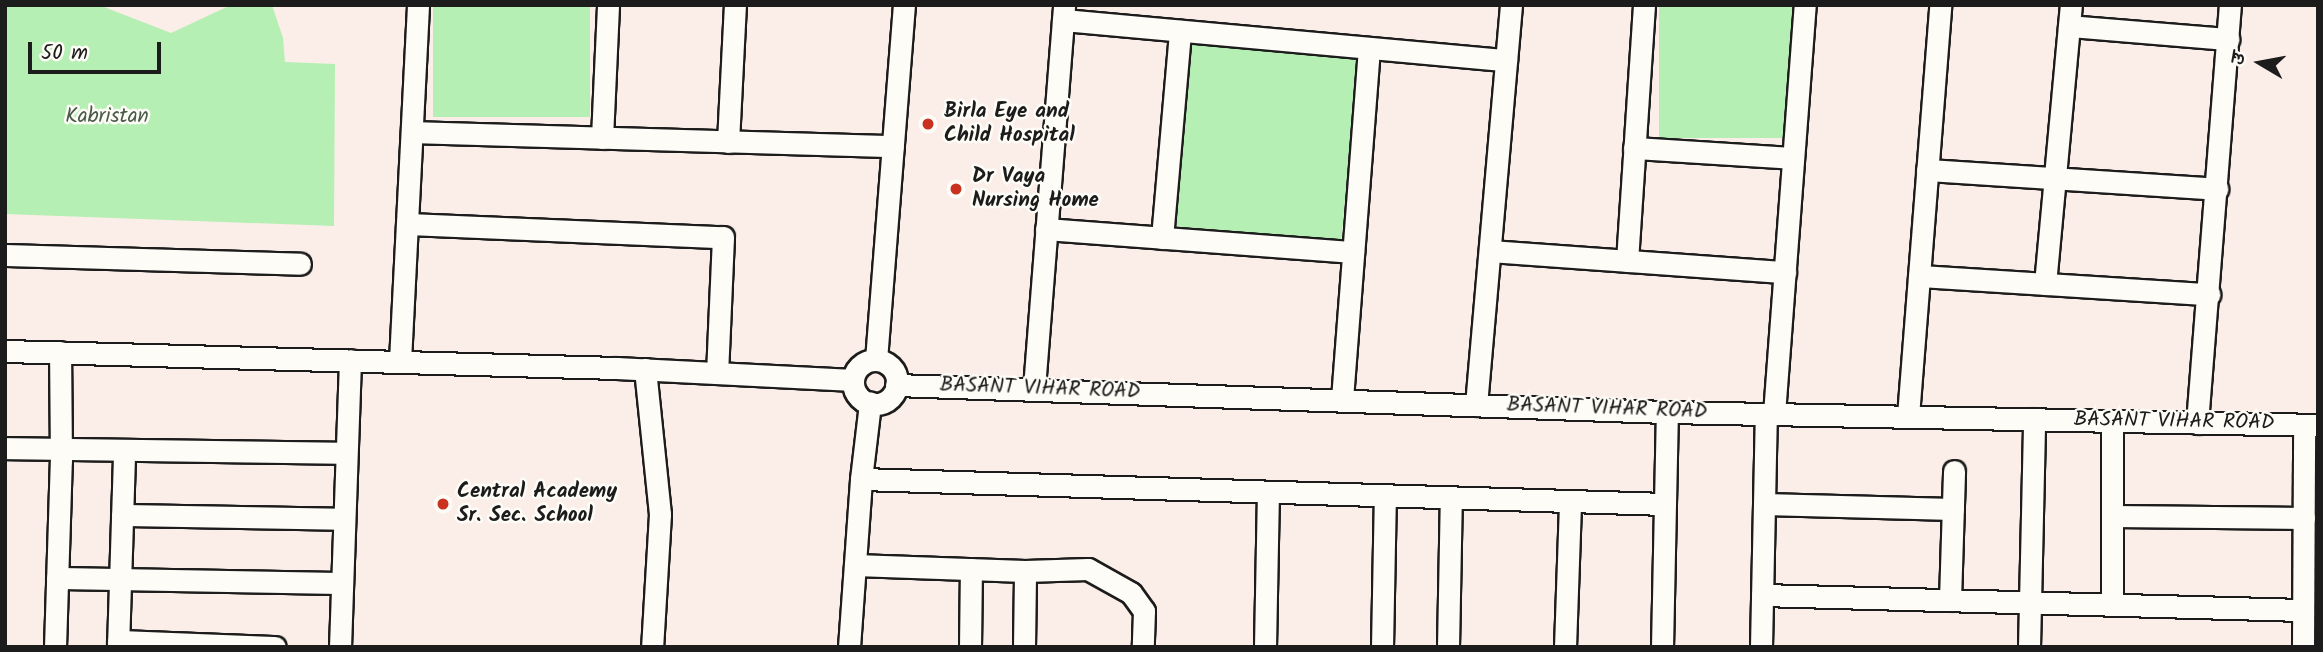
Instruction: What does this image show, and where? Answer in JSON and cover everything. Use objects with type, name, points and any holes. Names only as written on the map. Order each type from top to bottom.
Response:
[{"type":"street","points":[[400,362],[418,5]]},
{"type":"street","points":[[602,138],[608,5]]},
{"type":"street","points":[[728,142],[735,5]]},
{"type":"street","points":[[876,360],[904,5]]},
{"type":"street","points":[[1476,405],[1511,5]]},
{"type":"street","points":[[1627,261],[1644,5]]},
{"type":"street","points":[[1761,647],[1764,504],[1770,414],[1785,272],[1805,5]]},
{"type":"street","points":[[1908,416],[1940,5]]},
{"type":"street","points":[[2197,423],[2230,5]]},
{"type":"street","points":[[1034,388],[1063,13],[1180,31],[1506,60]]},
{"type":"street","points":[[2045,284],[2070,16],[2228,39]]},
{"type":"street","points":[[1161,238],[1180,31]]},
{"type":"street","points":[[1342,400],[1369,48]]},
{"type":"street","points":[[412,132],[893,146]]},
{"type":"street","points":[[1634,148],[1793,158]]},
{"type":"street","points":[[1927,170],[2217,189]]},
{"type":"street","points":[[407,224],[723,237],[717,373]]},
{"type":"street","points":[[1046,229],[1353,252]]},
{"type":"street","points":[[1490,251],[1785,272]]},
{"type":"street","points":[[5,256],[300,264]]},
{"type":"street","points":[[1919,276],[2209,294]]},
{"type":"street","points":[[5,351],[645,369],[853,380]]},
{"type":"street","points":[[55,647],[61,450],[60,352]]},
{"type":"street","points":[[340,647],[349,360]]},
{"type":"street","points":[[876,360],[892,369],[896,385],[888,399],[870,403],[858,396],[853,380],[860,366],[876,360]]},
{"type":"street","points":[[645,369],[660,514],[652,647]]},
{"type":"street","name":"BASANT VIHAR ROAD","points":[[896,385],[1667,412],[2311,425]]},
{"type":"street","points":[[849,647],[861,479],[870,403]]},
{"type":"street","points":[[1662,647],[1667,412]]},
{"type":"street","points":[[2029,647],[2034,419]]},
{"type":"street","points":[[2112,421],[2112,605]]},
{"type":"street","points":[[2303,647],[2304,519],[2311,425]]},
{"type":"street","points":[[5,448],[124,452],[346,453]]},
{"type":"street","points":[[124,452],[118,644],[275,647]]},
{"type":"street","points":[[1950,600],[1954,471]]},
{"type":"street","points":[[861,479],[1665,504]]},
{"type":"street","points":[[1265,647],[1268,492]]},
{"type":"street","points":[[1382,647],[1385,495]]},
{"type":"street","points":[[1448,647],[1451,497]]},
{"type":"street","points":[[1565,647],[1570,501]]},
{"type":"street","points":[[1764,504],[1953,509]]},
{"type":"street","points":[[122,515],[344,519]]},
{"type":"street","points":[[2112,516],[2304,519]]},
{"type":"street","points":[[855,565],[1026,571],[1088,569],[1131,593],[1144,611],[1143,647]]},
{"type":"street","points":[[970,647],[971,569]]},
{"type":"street","points":[[1024,647],[1026,571]]},
{"type":"street","points":[[57,578],[342,583]]},
{"type":"street","points":[[1762,595],[2303,610]]},
{"type":"green space","name":"Kabristan","points":[[5,5],[99,5],[171,33],[231,5],[272,5],[283,38],[285,62],[335,64],[334,226],[5,214]]},
{"type":"green space","points":[[433,5],[590,5],[590,117],[433,117]]},
{"type":"green space","points":[[1659,5],[1793,5],[1793,138],[1659,138]]},
{"type":"green space","points":[[1192,43],[1357,57],[1341,241],[1176,226]]},
{"type":"place","name":"Birla Eye and Child Hospital","points":[[928,124]]},
{"type":"place","name":"Dr Vaya Nursing Home","points":[[956,189]]},
{"type":"place","name":"Central Academy Sr. Sec. School","points":[[443,504]]}]
